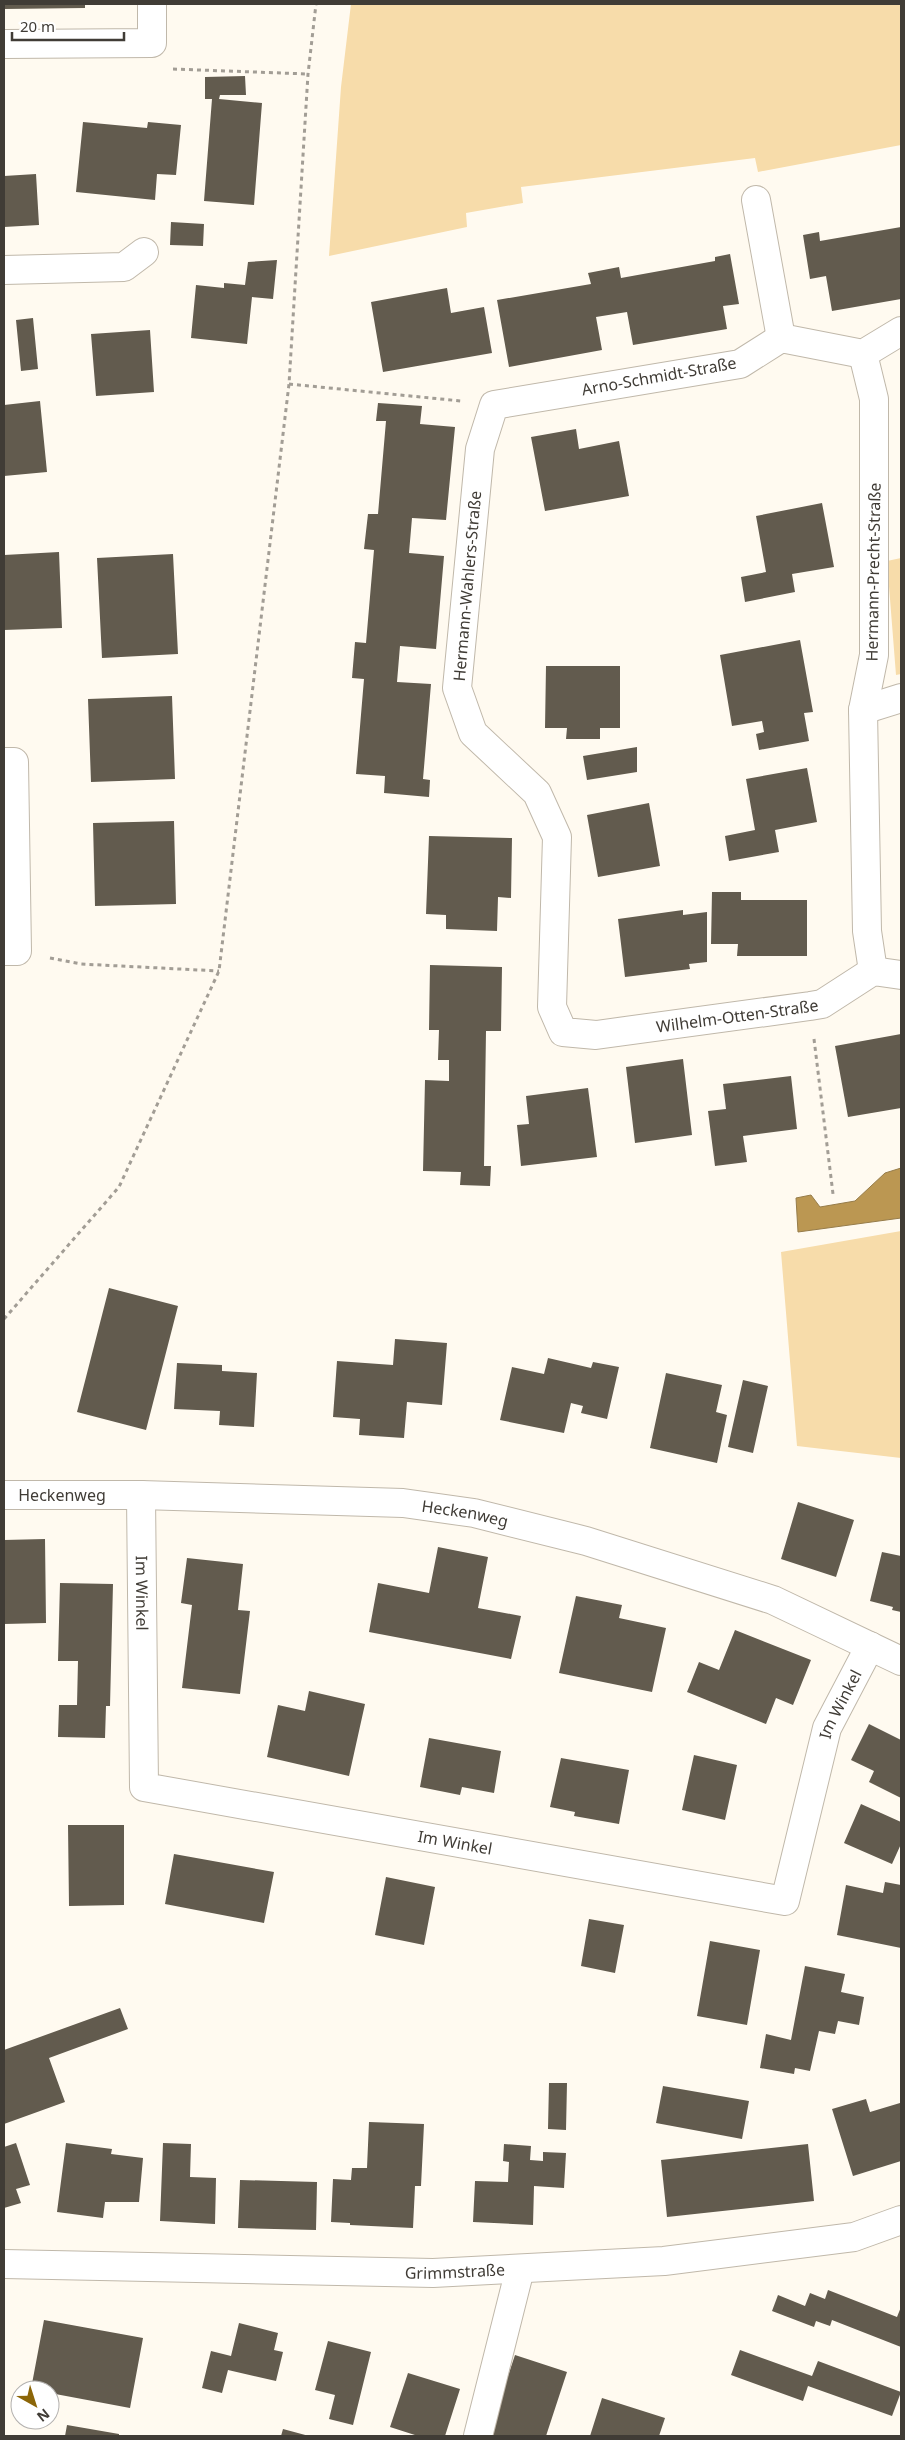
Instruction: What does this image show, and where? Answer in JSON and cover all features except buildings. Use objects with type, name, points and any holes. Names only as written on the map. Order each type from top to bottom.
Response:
[{"type":"street","points":[[4,44],[152,43],[152,4]]},
{"type":"street","points":[[756,200],[781,338],[864,354],[901,331]]},
{"type":"street","points":[[4,270],[124,267],[144,252]]},
{"type":"street","name":"Arno-Schmidt-Straße","points":[[494,405],[740,364],[781,338]]},
{"type":"street","name":"Hermann-Precht-Straße","points":[[864,354],[874,399],[874,655],[863,710],[867,931],[873,971]]},
{"type":"street","name":"Hermann-Wahlers-Straße","points":[[494,405],[480,450],[457,688],[473,734],[537,793],[557,837],[552,1007],[563,1032]]},
{"type":"street","points":[[863,710],[901,698]]},
{"type":"street","points":[[4,762],[14,762],[10,951]]},
{"type":"street","points":[[873,971],[901,975]]},
{"type":"street","name":"Wilhelm-Otten-Straße","points":[[563,1032],[596,1035],[822,1004],[873,971]]},
{"type":"street","name":"Heckenweg","points":[[4,1495],[141,1495],[403,1503],[474,1513],[586,1541],[773,1600],[901,1661]]},
{"type":"street","name":"Im Winkel","points":[[141,1495],[144,1787],[785,1901],[827,1728],[870,1646]]},
{"type":"street","name":"Grimmstraße","points":[[4,2264],[433,2273],[520,2269],[683,2258],[854,2237],[901,2220]]},
{"type":"street","points":[[478,2436],[520,2269]]},
{"type":"path","points":[[4,1319],[119,1187],[219,971],[289,384],[308,74],[316,4]]},
{"type":"path","points":[[152,43],[166,68],[308,74]]},
{"type":"path","points":[[289,384],[494,405]]},
{"type":"path","points":[[10,951],[81,964],[219,971]]},
{"type":"path","points":[[810,1006],[834,1194]]},
{"type":"shaded area","points":[[351,4],[901,4],[901,145],[758,172],[755,158],[521,187],[523,203],[466,213],[467,227],[329,256],[341,87]]},
{"type":"shaded area","points":[[901,558],[901,674],[896,675],[887,561]]},
{"type":"shaded area","points":[[901,1168],[901,1218],[798,1232],[796,1198],[811,1195],[820,1207],[855,1201],[885,1173]]},
{"type":"shaded area","points":[[901,1231],[901,1458],[797,1446],[781,1252]]}]
